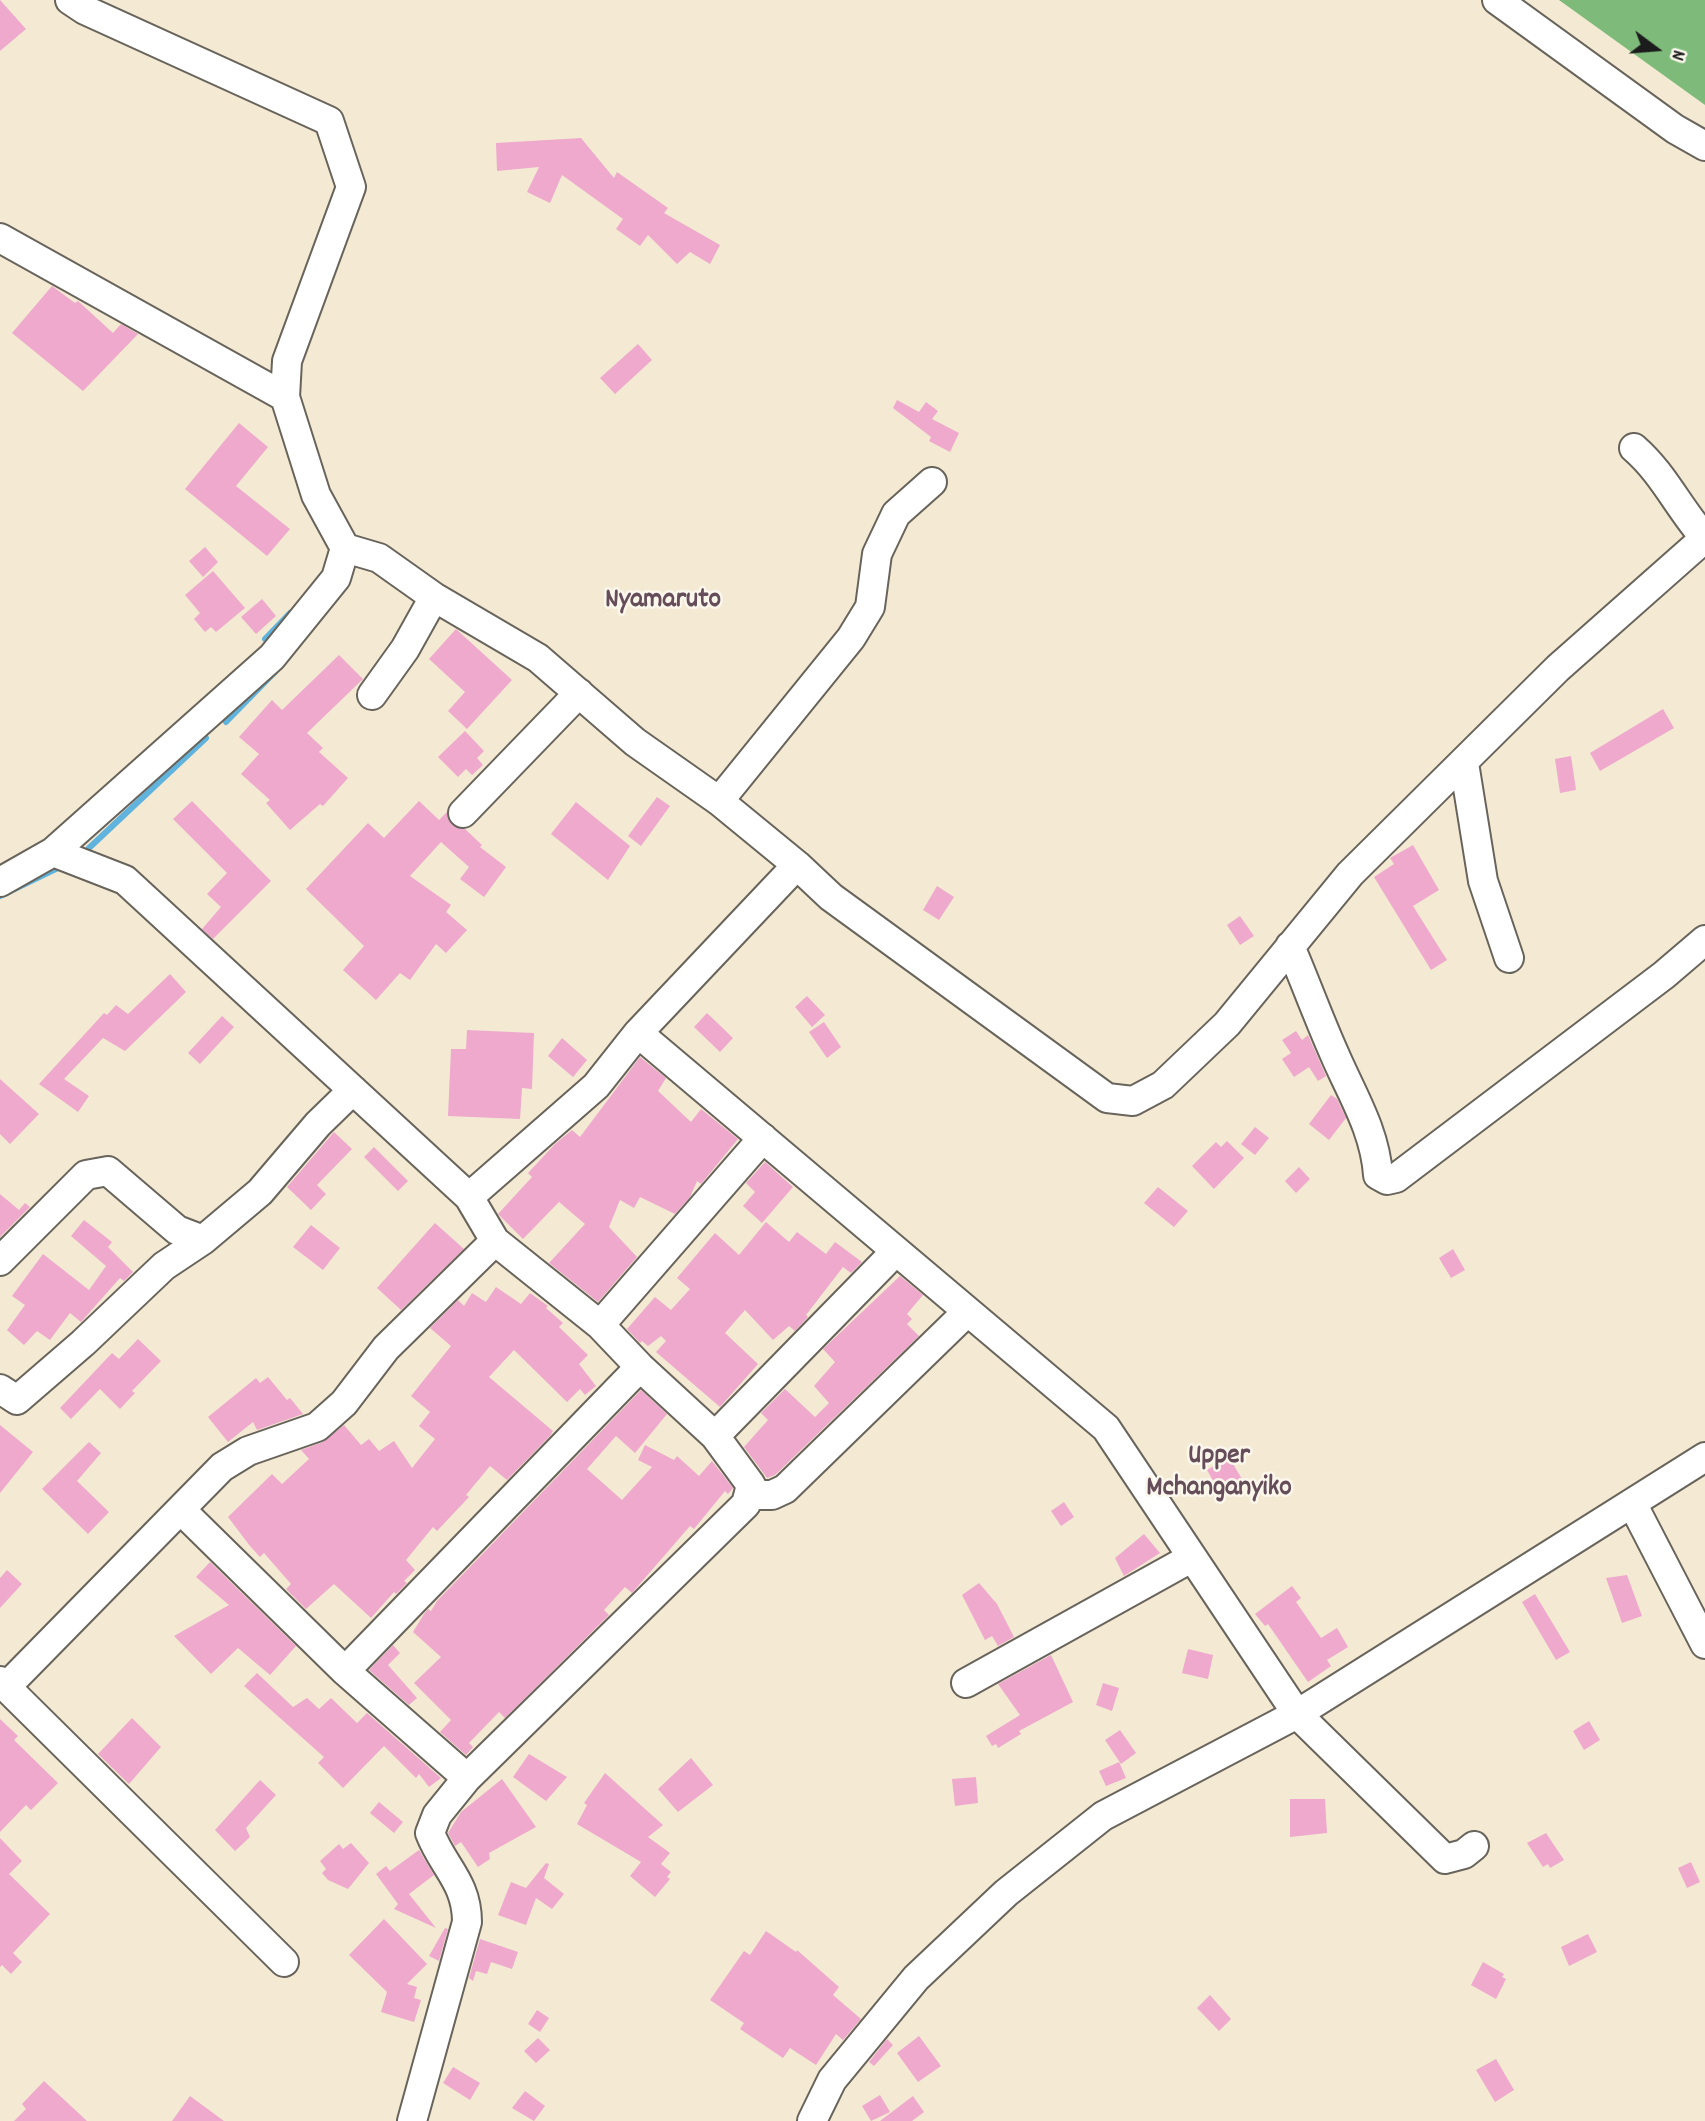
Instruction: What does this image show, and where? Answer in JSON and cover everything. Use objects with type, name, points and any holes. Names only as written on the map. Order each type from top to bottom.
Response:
[{"type":"street","points":[[70,0],[85,10],[329,121],[351,187],[288,361],[285,397],[316,495],[345,548],[379,558],[434,597],[538,657],[670,769],[719,801],[797,865],[831,897],[1107,1098],[1133,1101],[1163,1085],[1227,1024],[1350,874],[1558,668],[1705,538],[1684,514],[1682,505],[1653,464],[1634,448]]},
{"type":"street","points":[[1497,0],[1675,129],[1705,146]]},
{"type":"street","points":[[0,238],[285,397]]},
{"type":"street","points":[[719,801],[851,638],[870,607],[877,554],[896,514],[932,482]]},
{"type":"street","points":[[0,882],[53,852],[272,657],[336,578],[345,548]]},
{"type":"street","points":[[372,695],[405,649],[434,597]]},
{"type":"street","points":[[463,813],[579,693]]},
{"type":"street","points":[[1464,763],[1483,881],[1509,958]]},
{"type":"street","points":[[53,852],[125,880],[469,1197],[495,1241],[600,1325],[640,1367],[715,1436],[751,1485],[750,1495],[729,1523],[467,1778],[437,1815],[430,1833],[436,1849],[459,1881],[467,1903],[467,1922],[412,2121]]},
{"type":"street","points":[[469,1197],[596,1086],[638,1033],[797,865]]},
{"type":"street","points":[[1290,946],[1334,1054],[1361,1107],[1377,1157],[1378,1175],[1387,1180],[1396,1178],[1705,940]]},
{"type":"street","points":[[638,1033],[895,1252],[1058,1384],[1106,1428],[1297,1714],[1445,1859],[1464,1854],[1474,1846]]},
{"type":"street","points":[[0,1389],[17,1400],[83,1343],[164,1266],[203,1240],[260,1192],[318,1124],[353,1090]]},
{"type":"street","points":[[600,1325],[763,1138]]},
{"type":"street","points":[[0,1261],[86,1175],[108,1171],[177,1230],[203,1240]]},
{"type":"street","points":[[284,1962],[3,1684],[222,1467],[248,1451],[317,1427],[344,1403],[386,1348],[495,1241]]},
{"type":"street","points":[[715,1436],[895,1252]]},
{"type":"street","points":[[750,1495],[772,1495],[785,1489],[967,1312]]},
{"type":"street","points":[[345,1671],[640,1367]]},
{"type":"street","points":[[812,2121],[832,2080],[916,1978],[1006,1893],[1103,1816],[1297,1714],[1705,1457]]},
{"type":"street","points":[[1632,1503],[1705,1644]]},
{"type":"street","points":[[181,1510],[345,1671],[467,1778]]},
{"type":"street","points":[[966,1683],[1191,1558]]},
{"type":"green space","points":[[1559,0],[1705,0],[1705,105]]},
{"type":"building","points":[[0,0],[26,29],[0,51]]},
{"type":"building","points":[[581,138],[614,178],[617,172],[668,208],[664,213],[720,245],[710,264],[690,252],[677,264],[648,235],[640,246],[616,229],[623,219],[562,175],[550,203],[527,192],[539,167],[497,171],[496,143]]},
{"type":"building","points":[[52,286],[75,303],[78,301],[113,333],[121,324],[138,334],[83,391],[12,333]]},
{"type":"building","points":[[638,344],[652,360],[615,394],[600,378]]},
{"type":"building","points":[[897,400],[919,412],[926,402],[938,411],[932,419],[959,433],[950,452],[929,441],[931,437],[893,408]]},
{"type":"building","points":[[239,423],[268,447],[236,486],[290,529],[267,556],[185,489]]},
{"type":"building","points":[[205,547],[218,562],[203,577],[189,561]]},
{"type":"building","points":[[213,571],[245,608],[216,632],[211,627],[205,632],[194,619],[200,613],[185,595]]},
{"type":"building","points":[[262,599],[276,616],[256,634],[241,617]]},
{"type":"building","points":[[456,629],[512,680],[467,729],[448,711],[465,692],[429,659]]},
{"type":"building","points":[[339,655],[363,679],[307,733],[323,748],[319,752],[348,778],[323,806],[320,804],[290,830],[266,803],[270,800],[241,774],[259,754],[239,737],[272,700],[282,710]]},
{"type":"building","points":[[1663,709],[1674,728],[1600,771],[1590,753]]},
{"type":"building","points":[[465,731],[484,751],[477,758],[483,765],[472,775],[466,769],[458,777],[438,757]]},
{"type":"building","points":[[1571,756],[1576,790],[1560,793],[1555,759]]},
{"type":"building","points":[[657,797],[670,806],[641,846],[628,836]]},
{"type":"building","points":[[192,801],[271,881],[213,939],[202,929],[221,907],[207,894],[227,873],[173,819]]},
{"type":"building","points":[[419,801],[439,820],[447,812],[452,825],[465,829],[482,845],[480,847],[506,867],[484,897],[460,879],[469,867],[441,842],[410,876],[451,905],[446,912],[467,930],[446,953],[436,944],[410,980],[400,973],[376,1000],[343,970],[364,946],[306,889],[368,823],[384,838]]},
{"type":"building","points":[[576,802],[630,846],[608,880],[551,834]]},
{"type":"building","points":[[1413,845],[1439,890],[1413,906],[1447,960],[1431,970],[1374,877],[1394,864],[1390,858]]},
{"type":"building","points":[[937,886],[954,897],[939,920],[923,910]]},
{"type":"building","points":[[1240,916],[1254,936],[1240,945],[1227,925]]},
{"type":"building","points":[[170,974],[186,992],[125,1051],[103,1038],[64,1079],[89,1096],[78,1112],[39,1084],[104,1013],[107,1015],[116,1005],[128,1014]]},
{"type":"building","points":[[807,996],[825,1015],[812,1027],[795,1007]]},
{"type":"building","points":[[707,1013],[733,1038],[720,1052],[694,1027]]},
{"type":"building","points":[[222,1016],[234,1027],[200,1064],[188,1053]]},
{"type":"building","points":[[824,1022],[841,1047],[827,1058],[809,1032]]},
{"type":"building","points":[[467,1030],[534,1033],[532,1089],[522,1088],[520,1119],[448,1116],[451,1049],[466,1049]]},
{"type":"building","points":[[1296,1031],[1302,1040],[1308,1035],[1326,1076],[1318,1081],[1309,1067],[1294,1077],[1282,1059],[1291,1053],[1282,1040]]},
{"type":"building","points":[[562,1038],[587,1060],[573,1077],[548,1056]]},
{"type":"building","points":[[640,1057],[666,1078],[658,1091],[691,1122],[701,1109],[738,1139],[701,1184],[697,1181],[690,1197],[675,1214],[640,1197],[634,1208],[620,1200],[609,1227],[637,1257],[598,1302],[549,1263],[585,1224],[559,1202],[523,1239],[498,1214],[532,1177],[528,1173],[555,1144],[572,1130],[580,1137]]},
{"type":"building","points":[[0,1079],[39,1114],[10,1144],[0,1134]]},
{"type":"building","points":[[1331,1095],[1337,1099],[1346,1118],[1329,1140],[1309,1124]]},
{"type":"building","points":[[1255,1127],[1269,1138],[1255,1155],[1241,1144]]},
{"type":"building","points":[[334,1132],[352,1149],[317,1185],[326,1194],[311,1210],[287,1187]]},
{"type":"building","points":[[1227,1141],[1244,1158],[1214,1189],[1192,1166],[1216,1142],[1221,1147]]},
{"type":"building","points":[[374,1147],[408,1181],[398,1191],[364,1157]]},
{"type":"building","points":[[765,1162],[793,1187],[762,1223],[743,1206],[755,1192],[746,1183]]},
{"type":"building","points":[[1299,1167],[1310,1179],[1296,1193],[1285,1181]]},
{"type":"building","points":[[1158,1187],[1188,1211],[1174,1227],[1144,1203]]},
{"type":"building","points":[[0,1194],[19,1210],[25,1203],[30,1207],[0,1237]]},
{"type":"building","points":[[84,1220],[112,1242],[108,1247],[133,1272],[124,1281],[120,1278],[81,1322],[70,1313],[50,1340],[37,1331],[24,1345],[7,1330],[25,1305],[12,1296],[43,1254],[89,1290],[106,1266],[71,1236]]},
{"type":"building","points":[[766,1222],[789,1242],[797,1232],[826,1254],[835,1242],[862,1262],[851,1273],[843,1267],[795,1331],[789,1326],[773,1340],[745,1310],[725,1333],[758,1364],[720,1407],[656,1352],[666,1341],[661,1336],[648,1346],[642,1341],[640,1343],[627,1329],[655,1297],[671,1310],[690,1289],[677,1278],[715,1233],[739,1255]]},
{"type":"building","points":[[435,1223],[464,1249],[401,1310],[377,1288]]},
{"type":"building","points":[[311,1225],[340,1248],[323,1270],[293,1247]]},
{"type":"building","points":[[1453,1249],[1465,1270],[1451,1278],[1439,1258]]},
{"type":"building","points":[[900,1276],[923,1295],[907,1314],[912,1319],[907,1324],[919,1336],[775,1475],[767,1478],[744,1447],[768,1420],[761,1413],[785,1389],[815,1417],[829,1403],[814,1386],[835,1362],[823,1349]]},
{"type":"building","points":[[496,1287],[521,1304],[530,1293],[548,1306],[546,1308],[563,1323],[559,1327],[588,1355],[579,1364],[596,1386],[585,1395],[580,1389],[567,1402],[514,1350],[489,1377],[553,1431],[550,1436],[507,1480],[490,1466],[466,1495],[469,1497],[437,1531],[433,1527],[406,1560],[415,1570],[404,1581],[407,1583],[396,1594],[394,1592],[371,1618],[334,1584],[306,1609],[286,1589],[291,1584],[264,1553],[260,1557],[228,1517],[272,1474],[282,1484],[309,1459],[301,1450],[323,1442],[344,1425],[361,1445],[369,1439],[379,1451],[394,1441],[412,1468],[435,1439],[419,1426],[430,1412],[411,1396],[451,1346],[430,1328],[458,1300],[464,1306],[472,1293],[486,1302]]},
{"type":"building","points":[[138,1339],[161,1361],[132,1391],[135,1393],[120,1409],[100,1389],[71,1419],[60,1408],[112,1353],[119,1359]]},
{"type":"building","points":[[268,1377],[303,1414],[257,1430],[253,1422],[228,1442],[208,1417],[256,1378],[260,1383]]},
{"type":"building","points":[[641,1390],[667,1414],[635,1453],[616,1436],[587,1469],[622,1500],[652,1467],[638,1460],[645,1445],[674,1460],[677,1456],[699,1476],[712,1461],[733,1488],[728,1494],[725,1491],[694,1529],[690,1526],[632,1593],[625,1587],[604,1610],[609,1615],[505,1718],[499,1712],[469,1743],[473,1747],[466,1755],[440,1732],[451,1720],[414,1683],[441,1657],[413,1632],[428,1609],[431,1611],[437,1601]]},
{"type":"building","points":[[0,1425],[33,1452],[0,1493]]},
{"type":"building","points":[[89,1442],[101,1453],[77,1481],[109,1512],[88,1534],[42,1489]]},
{"type":"building","points":[[1229,1457],[1246,1486],[1232,1494],[1227,1486],[1219,1491],[1207,1470]]},
{"type":"building","points":[[1064,1502],[1074,1517],[1061,1526],[1051,1511]]},
{"type":"building","points":[[1144,1534],[1160,1553],[1124,1576],[1115,1558]]},
{"type":"building","points":[[210,1562],[296,1646],[270,1675],[238,1648],[211,1674],[174,1636],[229,1605],[196,1577]]},
{"type":"building","points":[[7,1570],[22,1584],[0,1608],[0,1578]]},
{"type":"building","points":[[1627,1575],[1642,1616],[1622,1623],[1606,1578]]},
{"type":"building","points":[[979,1583],[997,1604],[1014,1637],[998,1646],[992,1636],[985,1640],[962,1595]]},
{"type":"building","points":[[1292,1586],[1301,1598],[1296,1602],[1321,1638],[1337,1628],[1348,1647],[1327,1660],[1331,1666],[1308,1682],[1268,1624],[1265,1626],[1255,1614]]},
{"type":"building","points":[[1535,1594],[1570,1652],[1556,1660],[1522,1602]]},
{"type":"building","points":[[393,1645],[400,1653],[388,1665],[417,1698],[409,1705],[369,1670]]},
{"type":"building","points":[[1188,1649],[1213,1655],[1208,1679],[1182,1673]]},
{"type":"building","points":[[1051,1655],[1073,1702],[1019,1731],[1021,1734],[998,1748],[996,1744],[992,1746],[986,1736],[1020,1715],[998,1684]]},
{"type":"building","points":[[257,1673],[293,1707],[307,1698],[319,1709],[331,1698],[357,1723],[367,1713],[441,1778],[429,1787],[419,1774],[416,1778],[384,1746],[343,1788],[318,1763],[324,1757],[244,1686]]},
{"type":"building","points":[[1103,1683],[1119,1688],[1112,1711],[1096,1705]]},
{"type":"building","points":[[132,1718],[161,1747],[129,1784],[98,1754]]},
{"type":"building","points":[[0,1719],[18,1736],[14,1740],[58,1783],[31,1810],[26,1805],[0,1832]]},
{"type":"building","points":[[1589,1721],[1600,1740],[1584,1750],[1573,1731]]},
{"type":"building","points":[[1120,1730],[1136,1753],[1121,1764],[1105,1740]]},
{"type":"building","points":[[529,1754],[567,1777],[546,1801],[513,1777]]},
{"type":"building","points":[[691,1758],[713,1785],[678,1812],[658,1789]]},
{"type":"building","points":[[1119,1762],[1126,1778],[1106,1786],[1099,1771]]},
{"type":"building","points":[[605,1773],[663,1825],[648,1837],[670,1853],[661,1864],[671,1872],[667,1877],[670,1879],[655,1897],[630,1876],[641,1862],[577,1824],[587,1805],[584,1803]]},
{"type":"building","points":[[976,1777],[978,1803],[955,1806],[952,1779]]},
{"type":"building","points":[[502,1779],[536,1827],[489,1853],[490,1859],[478,1867],[461,1842],[455,1846],[448,1833],[461,1812]]},
{"type":"building","points":[[260,1780],[276,1795],[246,1828],[250,1837],[235,1851],[215,1830]]},
{"type":"building","points":[[1290,1799],[1325,1799],[1327,1833],[1290,1837]]},
{"type":"building","points":[[379,1802],[403,1822],[394,1833],[370,1813]]},
{"type":"building","points":[[1546,1833],[1564,1860],[1550,1868],[1548,1864],[1543,1867],[1527,1843]]},
{"type":"building","points":[[0,1838],[22,1861],[9,1874],[50,1914],[13,1953],[22,1962],[11,1974],[2,1965],[0,1967]]},
{"type":"building","points":[[351,1843],[369,1863],[348,1889],[328,1880],[322,1873],[326,1869],[320,1861],[339,1844],[343,1849]]},
{"type":"building","points":[[419,1850],[434,1875],[409,1894],[436,1928],[394,1909],[398,1904],[376,1874],[386,1866],[390,1871]]},
{"type":"building","points":[[1691,1862],[1700,1882],[1687,1888],[1678,1868]]},
{"type":"building","points":[[546,1863],[549,1864],[544,1878],[564,1894],[552,1909],[536,1898],[526,1925],[498,1915],[511,1882],[526,1888]]},
{"type":"building","points":[[384,1919],[427,1964],[407,1984],[417,1987],[414,1998],[421,2000],[414,2022],[381,2012],[387,1992],[349,1955]]},
{"type":"building","points":[[445,1928],[448,1929],[439,1961],[429,1956]]},
{"type":"building","points":[[766,1931],[796,1952],[797,1950],[839,1987],[833,1995],[861,2019],[843,2040],[836,2034],[816,2065],[790,2048],[783,2058],[740,2029],[744,2023],[710,2000],[744,1951],[750,1955]]},
{"type":"building","points":[[1588,1934],[1597,1952],[1569,1966],[1561,1947]]},
{"type":"building","points":[[480,1939],[518,1952],[512,1969],[491,1962],[487,1974],[476,1971],[473,1981],[469,1978]]},
{"type":"building","points":[[1483,1962],[1504,1974],[1502,1977],[1506,1979],[1496,1999],[1471,1985]]},
{"type":"building","points":[[1210,1995],[1231,2019],[1219,2031],[1197,2008]]},
{"type":"building","points":[[537,2010],[549,2018],[540,2032],[528,2024]]},
{"type":"building","points":[[919,2036],[941,2066],[918,2082],[897,2053]]},
{"type":"building","points":[[538,2038],[550,2050],[536,2063],[524,2051]]},
{"type":"building","points":[[887,2039],[893,2045],[874,2066],[869,2062]]},
{"type":"building","points":[[1496,2059],[1514,2090],[1495,2102],[1476,2070]]},
{"type":"building","points":[[453,2067],[480,2083],[470,2100],[443,2083]]},
{"type":"building","points":[[44,2081],[87,2121],[14,2121],[26,2109],[22,2104]]},
{"type":"building","points":[[525,2091],[545,2106],[534,2121],[512,2108]]},
{"type":"building","points":[[880,2095],[890,2112],[871,2121],[862,2106]]},
{"type":"building","points":[[190,2096],[224,2121],[172,2121]]},
{"type":"building","points":[[913,2096],[924,2112],[912,2121],[880,2121]]},
{"type":"waterway","points":[[265,639],[290,613]]},
{"type":"waterway","points":[[226,722],[275,672]]},
{"type":"waterway","points":[[89,848],[206,738]]},
{"type":"waterway","points":[[0,896],[62,866]]},
{"type":"district","name":"Nyamaruto","points":[[663,602]]},
{"type":"district","name":"Upper Mchanganyiko","points":[[1219,1474]]}]
